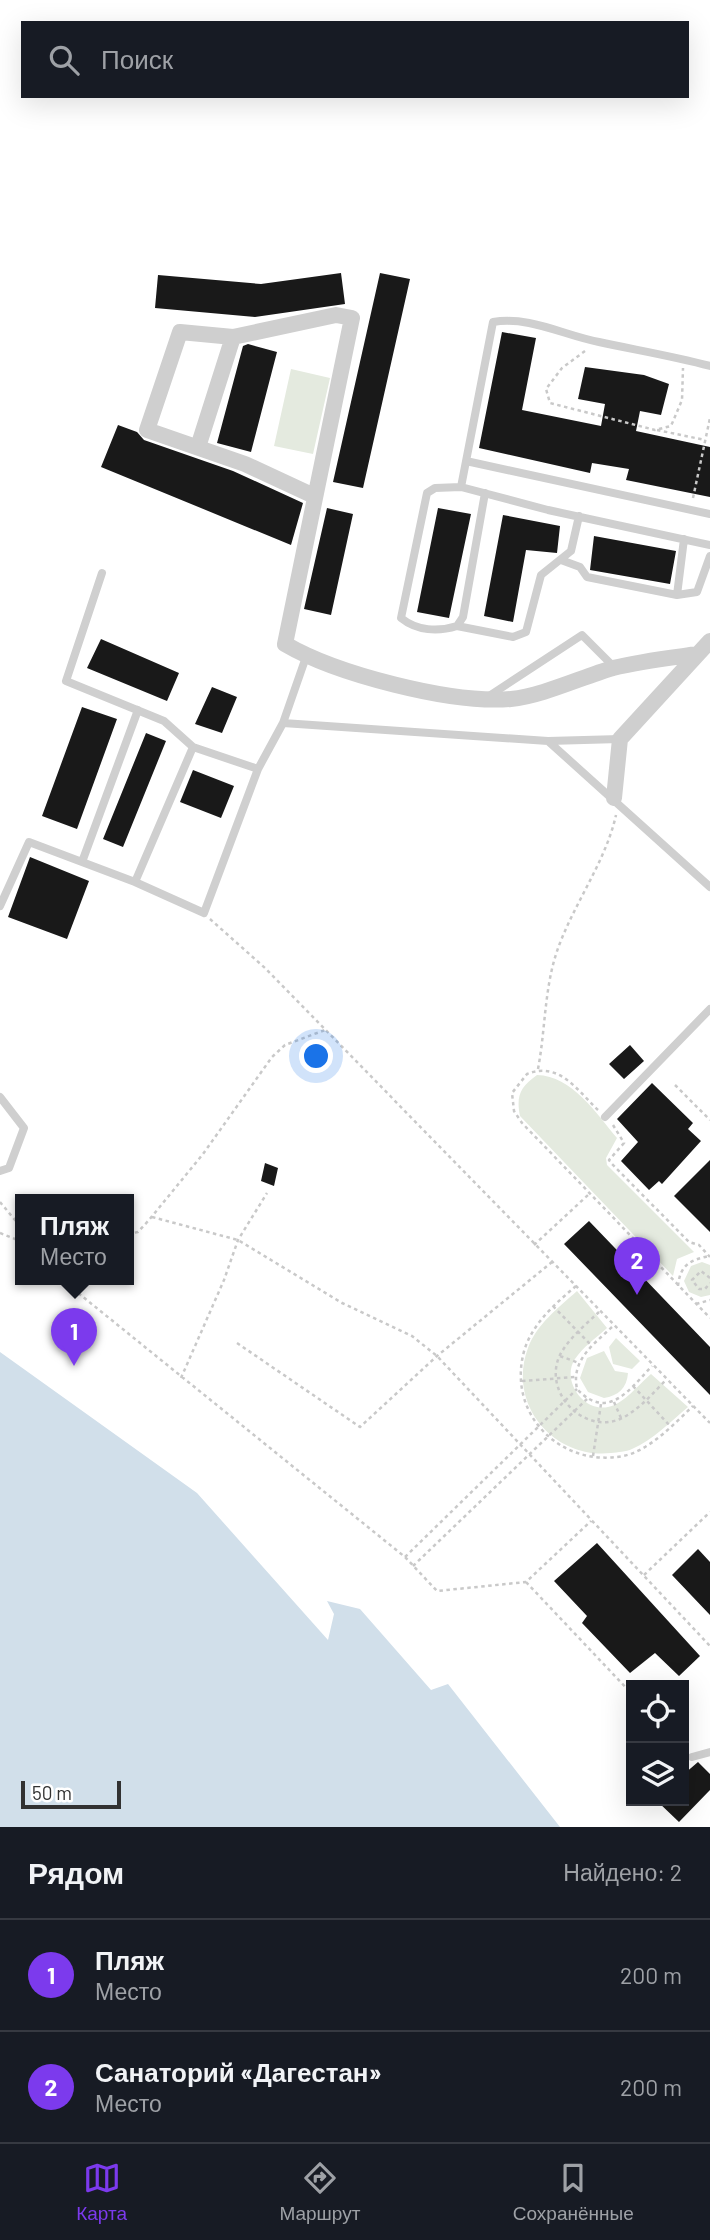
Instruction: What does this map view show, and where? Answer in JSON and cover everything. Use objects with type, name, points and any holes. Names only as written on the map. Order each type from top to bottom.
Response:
[{"type":"street","points":[[314,496],[245,464],[147,430],[180,332],[233,337],[336,315],[352,318],[285,645],[306,657],[442,697],[483,700],[513,699],[615,668],[698,654]]},
{"type":"street","points":[[198,447],[233,337]]},
{"type":"street","points":[[614,798],[620,739],[710,641]]},
{"type":"lane","points":[[461,486],[493,323],[509,320],[543,325],[597,342],[710,366]]},
{"type":"lane","points":[[466,461],[710,514]]},
{"type":"lane","points":[[579,516],[571,551],[541,575],[526,632],[513,637],[457,626],[441,631],[409,625],[401,618],[427,494],[435,488],[461,486],[710,545]]},
{"type":"lane","points":[[457,626],[463,617],[485,493]]},
{"type":"lane","points":[[677,595],[684,539]]},
{"type":"lane","points":[[561,560],[580,567],[587,577],[677,595],[697,592],[710,556]]},
{"type":"lane","points":[[102,573],[66,681],[164,721],[192,747],[258,769]]},
{"type":"lane","points":[[483,700],[582,635],[615,668]]},
{"type":"lane","points":[[0,906],[29,842],[135,882],[204,913],[258,769],[283,723],[306,657]]},
{"type":"lane","points":[[82,862],[138,710]]},
{"type":"lane","points":[[283,723],[548,741],[620,739]]},
{"type":"lane","points":[[548,741],[710,887]]},
{"type":"lane","points":[[135,882],[192,747]]},
{"type":"lane","points":[[605,1117],[710,1009]]},
{"type":"lane","points":[[0,1171],[9,1168],[24,1128],[1,1102]]},
{"type":"lane","points":[[692,1757],[710,1752]]},
{"type":"path","points":[[597,342],[562,368],[546,389],[550,403],[705,440]]},
{"type":"path","points":[[655,430],[671,426],[682,400],[685,381],[681,358]]},
{"type":"path","points":[[691,510],[710,418]]},
{"type":"path","points":[[538,1069],[545,1035],[548,978],[579,901],[610,841],[616,813],[614,798]]},
{"type":"path","points":[[204,913],[265,968],[576,1286],[612,1327],[710,1423]]},
{"type":"path","points":[[134,1233],[152,1217],[203,1154],[272,1057],[285,1045],[325,1030]]},
{"type":"path","points":[[710,1257],[699,1245],[689,1242],[612,1164],[609,1160],[624,1143],[623,1137],[564,1077],[552,1070],[538,1069],[516,1084],[512,1093],[514,1111],[588,1195],[710,1318]]},
{"type":"path","points":[[675,1085],[710,1120]]},
{"type":"path","points":[[181,1378],[224,1280],[238,1240],[267,1193]]},
{"type":"path","points":[[534,1245],[588,1195]]},
{"type":"path","points":[[0,1202],[15,1220]]},
{"type":"path","points":[[152,1217],[238,1240],[342,1303],[412,1336],[437,1356],[710,1646]]},
{"type":"path","points":[[678,1287],[680,1272],[690,1260],[710,1257]]},
{"type":"path","points":[[237,1343],[360,1427],[437,1356],[552,1262]]},
{"type":"path","points":[[710,1278],[701,1271],[692,1280],[699,1289],[705,1289],[710,1283]]},
{"type":"path","points":[[68,1285],[405,1557],[437,1591],[526,1582],[592,1521]]},
{"type":"path","points":[[576,1286],[553,1306],[526,1347],[522,1381],[529,1415],[537,1427],[581,1457],[625,1456],[671,1427],[693,1406]]},
{"type":"path","points":[[696,1304],[710,1300]]},
{"type":"path","points":[[553,1306],[592,1346]]},
{"type":"path","points":[[599,1312],[578,1332],[560,1356],[557,1378],[564,1402],[574,1412],[598,1422],[621,1418],[666,1380]]},
{"type":"path","points":[[612,1327],[579,1363],[575,1377],[577,1389],[587,1399],[601,1404],[614,1402],[652,1366]]},
{"type":"path","points":[[560,1356],[579,1363]]},
{"type":"path","points":[[522,1381],[575,1377]]},
{"type":"path","points":[[633,1386],[671,1427]]},
{"type":"path","points":[[405,1557],[577,1389]]},
{"type":"path","points":[[413,1566],[587,1399]]},
{"type":"path","points":[[614,1402],[621,1418]]},
{"type":"path","points":[[593,1457],[601,1404]]},
{"type":"path","points":[[644,1576],[710,1512]]},
{"type":"path","points":[[526,1582],[626,1688]]},
{"type":"shaded area","points":[[291,369],[330,378],[313,454],[274,446]]},
{"type":"shaded area","points":[[537,1075],[550,1077],[572,1089],[592,1107],[617,1138],[606,1158],[607,1165],[694,1252],[677,1259],[673,1276],[520,1116],[521,1092]]},
{"type":"shaded area","points":[[702,1262],[710,1265],[710,1295],[701,1297],[689,1292],[684,1281],[691,1266]]},
{"type":"shaded area","points":[[577,1291],[607,1328],[582,1350],[571,1367],[573,1385],[583,1400],[599,1407],[614,1405],[651,1374],[688,1407],[654,1436],[630,1450],[590,1453],[571,1447],[540,1424],[524,1389],[523,1369],[532,1339],[542,1324]]},
{"type":"shaded area","points":[[616,1338],[640,1361],[632,1369],[613,1364],[609,1347]]},
{"type":"shaded area","points":[[604,1351],[615,1371],[628,1373],[621,1390],[604,1398],[588,1392],[580,1378],[587,1358]]},
{"type":"shaded area","points":[[0,1352],[197,1493],[328,1640],[334,1614],[327,1601],[360,1609],[431,1690],[448,1684],[560,1827],[0,1827]]},
{"type":"building","points":[[341,273],[345,304],[255,317],[155,308],[158,275],[261,284]]},
{"type":"building","points":[[380,273],[410,279],[363,488],[333,482]]},
{"type":"building","points":[[502,332],[536,338],[522,410],[601,426],[605,404],[578,399],[585,367],[644,375],[669,384],[661,415],[640,411],[636,431],[710,447],[710,497],[626,480],[629,469],[592,463],[590,473],[479,448]]},
{"type":"building","points":[[248,344],[277,352],[251,452],[217,443],[243,346]]},
{"type":"building","points":[[118,425],[137,432],[144,440],[233,471],[303,503],[291,545],[101,467]]},
{"type":"building","points":[[327,508],[353,514],[331,615],[304,609]]},
{"type":"building","points":[[438,508],[471,514],[449,618],[417,612]]},
{"type":"building","points":[[503,515],[560,526],[557,553],[526,550],[513,622],[484,616]]},
{"type":"building","points":[[594,536],[676,551],[670,584],[590,570]]},
{"type":"building","points":[[101,639],[179,673],[167,701],[87,668]]},
{"type":"building","points":[[212,687],[237,697],[222,733],[195,724]]},
{"type":"building","points":[[82,707],[117,719],[77,829],[42,816]]},
{"type":"building","points":[[146,733],[166,741],[123,847],[103,839]]},
{"type":"building","points":[[193,770],[234,786],[221,818],[180,802]]},
{"type":"building","points":[[30,857],[89,881],[67,939],[8,917]]},
{"type":"building","points":[[630,1045],[644,1061],[624,1079],[609,1064]]},
{"type":"building","points":[[652,1083],[693,1123],[688,1129],[701,1141],[662,1184],[659,1181],[649,1190],[621,1161],[638,1142],[617,1119]]},
{"type":"building","points":[[710,1160],[710,1232],[674,1196]]},
{"type":"building","points":[[265,1163],[278,1168],[274,1186],[261,1181]]},
{"type":"building","points":[[589,1221],[710,1347],[710,1395],[564,1244]]},
{"type":"building","points":[[597,1543],[700,1656],[679,1676],[655,1653],[630,1673],[582,1623],[587,1616],[554,1581]]},
{"type":"building","points":[[698,1549],[710,1562],[710,1615],[672,1575]]},
{"type":"building","points":[[698,1762],[710,1774],[710,1790],[679,1822],[662,1806],[689,1806],[689,1770]]},
{"type":"place","name":"Санаторий «Дагестан»","points":[[637,1295]]},
{"type":"place","name":"Пляж","points":[[74,1366]]}]
